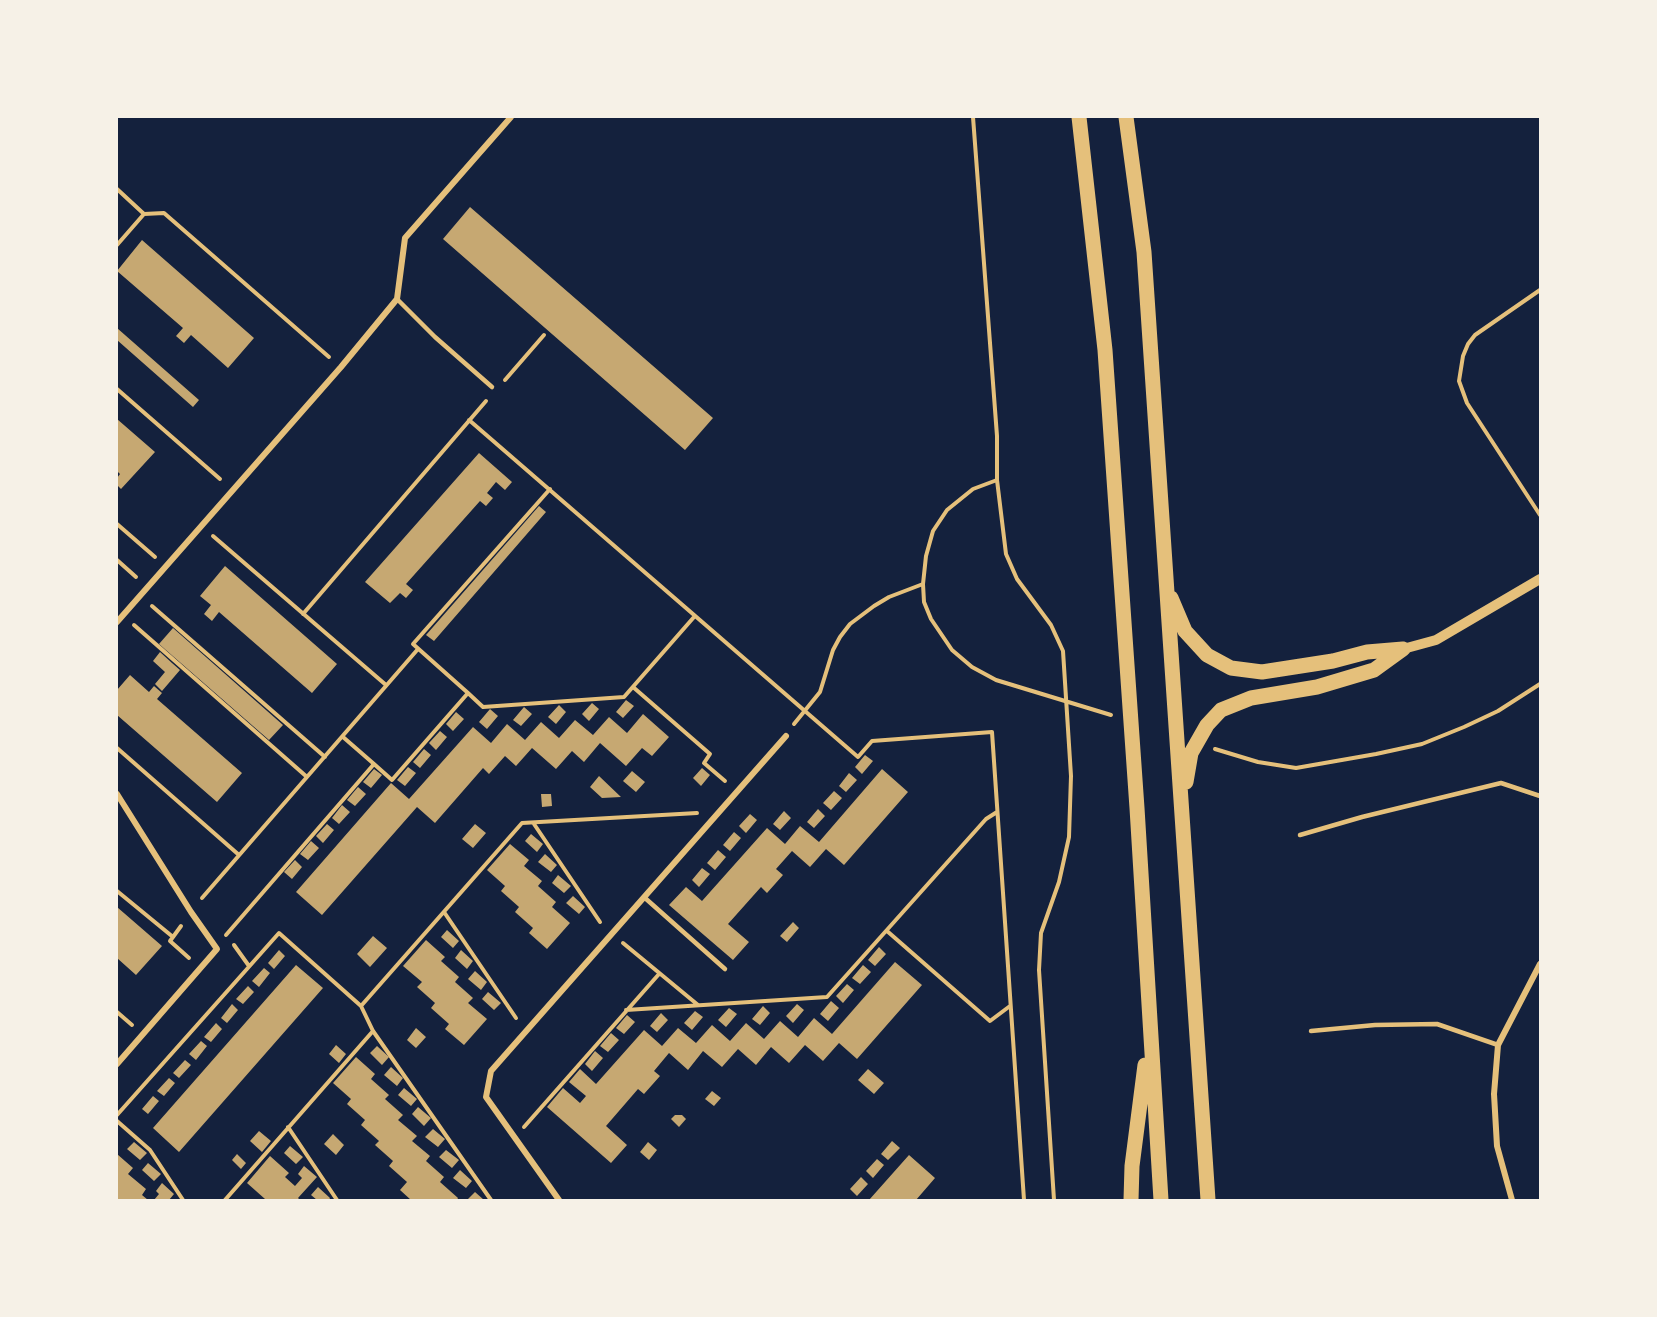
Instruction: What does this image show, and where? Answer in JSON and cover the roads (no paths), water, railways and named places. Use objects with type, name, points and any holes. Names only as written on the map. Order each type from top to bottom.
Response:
[{"type":"main road","points":[[1079,117],[1105,350],[1137,808],[1161,1200]]},
{"type":"main road","points":[[1126,117],[1144,252],[1208,1200]]},
{"type":"main road","points":[[1167,588],[1185,631],[1208,655],[1232,668],[1262,672],[1367,652],[1403,649]]},
{"type":"main road","points":[[1182,806],[1191,753],[1207,725],[1221,710],[1251,698],[1317,687],[1374,670],[1403,649]]},
{"type":"main road","points":[[1131,1200],[1132,1166],[1150,1032]]},
{"type":"street","points":[[117,622],[341,368],[397,299],[405,238],[511,117]]},
{"type":"street","points":[[1403,649],[1436,640],[1540,579]]},
{"type":"street","points":[[559,1200],[486,1097],[491,1071],[786,736]]},
{"type":"street","points":[[117,794],[217,949],[117,1064]]},
{"type":"street","points":[[1512,1200],[1497,1146],[1494,1094],[1498,1045],[1540,964]]},
{"type":"lane","points":[[397,299],[435,337],[492,387]]},
{"type":"lane","points":[[1300,836],[1362,817],[1501,783],[1540,796]]},
{"type":"lane","points":[[645,898],[725,969]]},
{"type":"lane","points":[[1311,1031],[1375,1025],[1437,1024],[1498,1045]]}]
